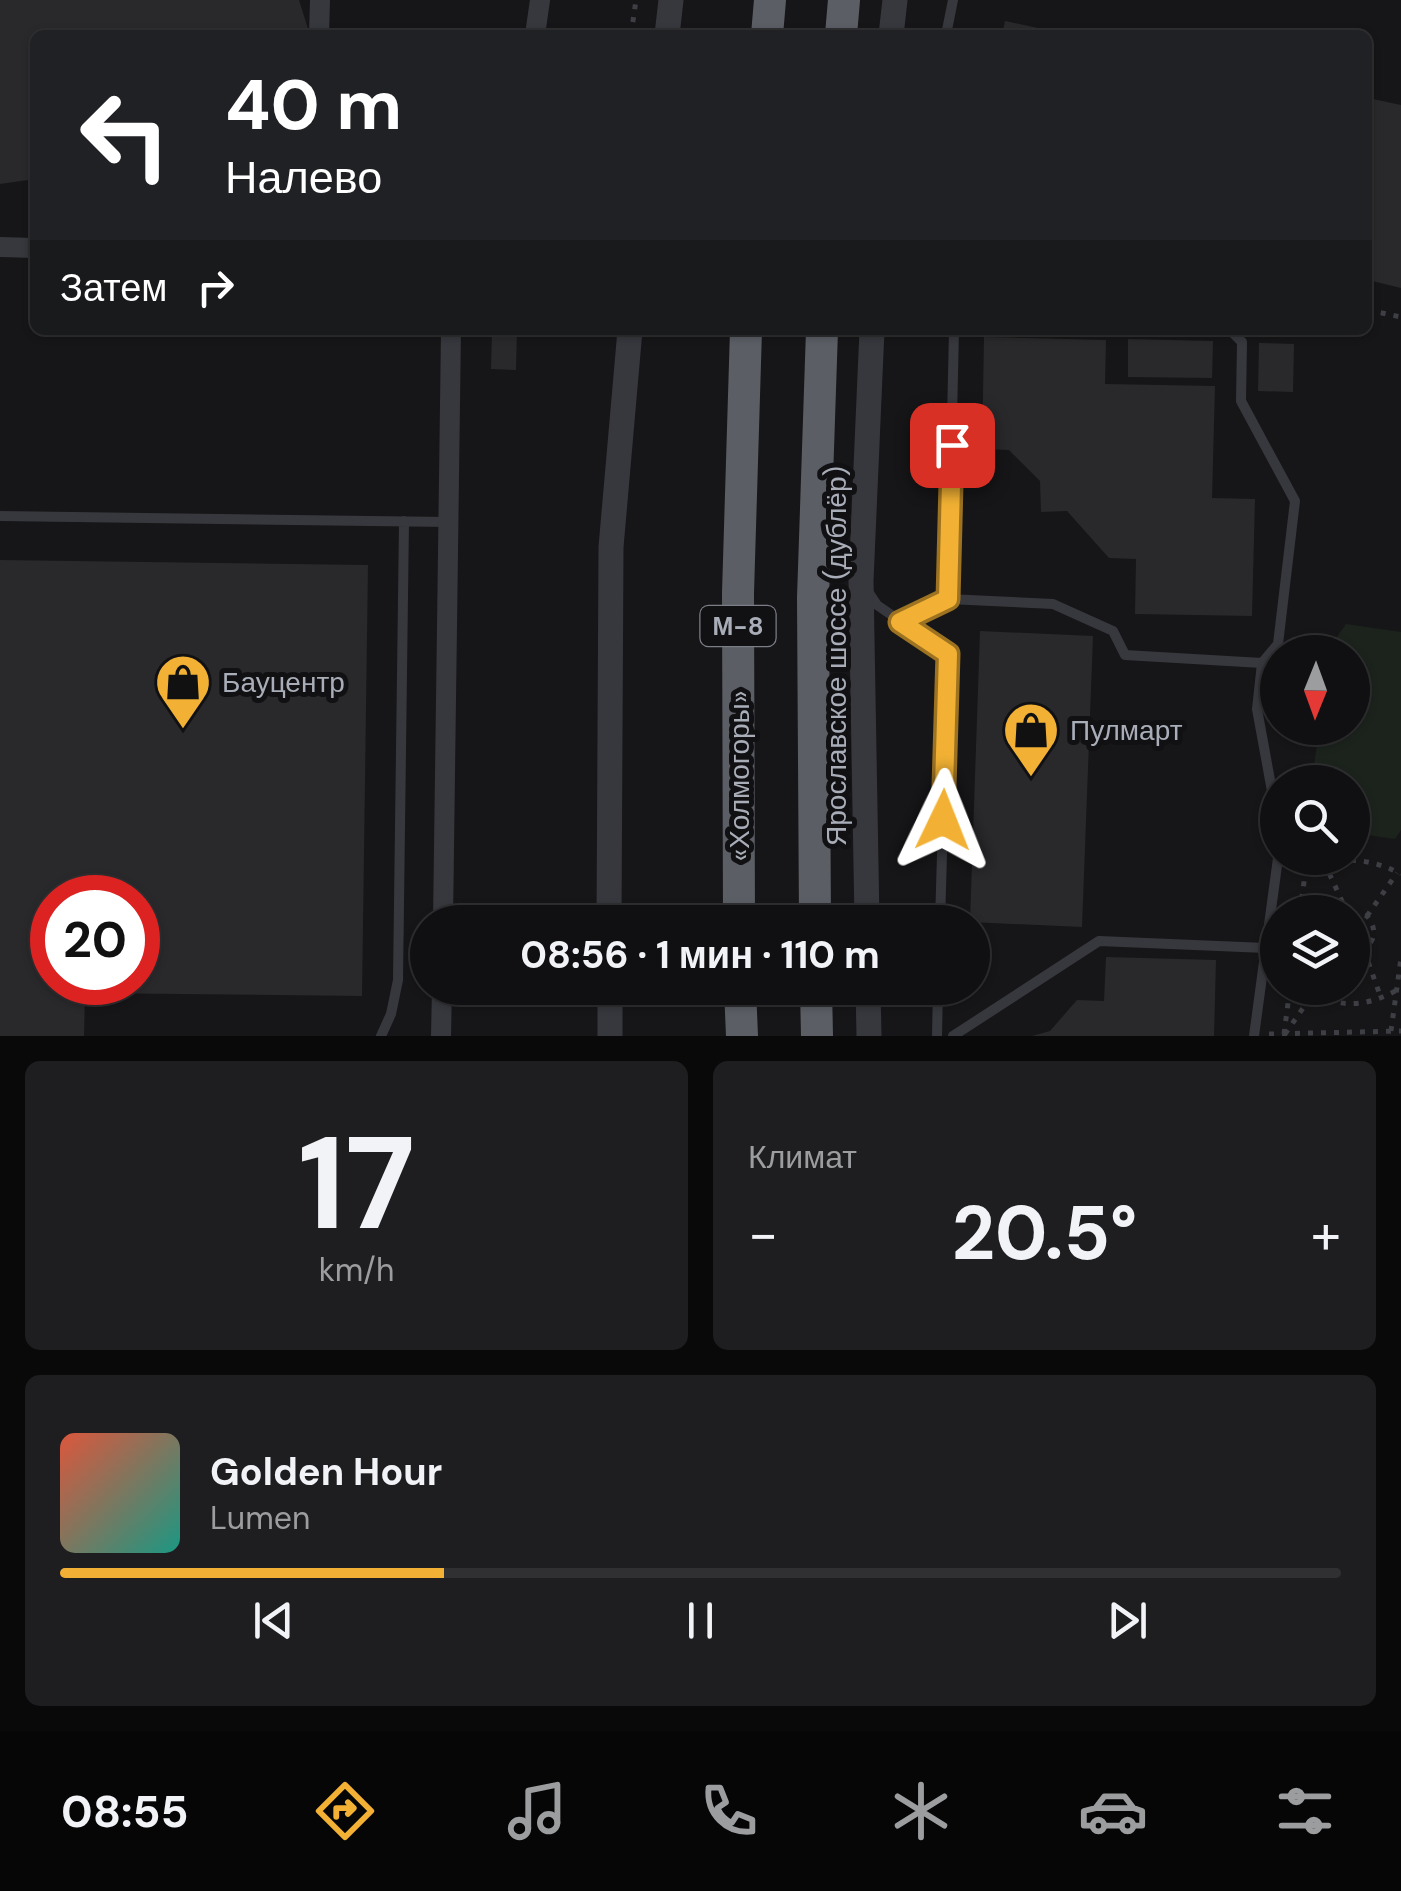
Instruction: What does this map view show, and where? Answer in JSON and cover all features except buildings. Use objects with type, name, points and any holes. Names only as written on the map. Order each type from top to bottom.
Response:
[{"type":"highway","points":[[767,30],[770,0]]},
{"type":"highway","points":[[841,30],[844,0]]},
{"type":"highway","name":"«Холмогоры»","points":[[739,905],[738,594],[746,335]]},
{"type":"highway","name":"М-8","points":[[814,905],[813,598],[822,335]]},
{"type":"highway","points":[[741,1005],[742,1036]]},
{"type":"highway","points":[[816,1005],[817,1036]]},
{"type":"street","points":[[319,30],[320,0]]},
{"type":"street","points":[[537,30],[540,0]]},
{"type":"street","points":[[668,30],[672,0]]},
{"type":"street","points":[[891,30],[894,0]]},
{"type":"street","points":[[0,248],[30,248]]},
{"type":"street","points":[[443,905],[451,335]]},
{"type":"street","name":"Ярославское шоссе (дублёр)","points":[[866,905],[860,581],[872,335]]},
{"type":"street","points":[[610,905],[612,547],[627,336]]},
{"type":"street","points":[[441,1036],[442,1005]]},
{"type":"street","points":[[610,1005],[610,1036]]},
{"type":"street","points":[[868,1005],[868,1036]]},
{"type":"lane","points":[[947,30],[953,0]]},
{"type":"lane","points":[[948,599],[954,335]]},
{"type":"lane","points":[[1235,335],[1242,342],[1241,401],[1296,501],[1279,635]]},
{"type":"lane","points":[[0,516],[448,522]]},
{"type":"lane","points":[[380,1036],[391,1014],[398,980],[404,521]]},
{"type":"lane","points":[[860,581],[877,605],[948,654],[941,905]]},
{"type":"lane","points":[[900,622],[948,599],[1053,604],[1113,631],[1124,654],[1260,663]]},
{"type":"lane","points":[[1260,681],[1260,725]]},
{"type":"lane","points":[[952,1036],[1099,941],[1260,948]]},
{"type":"lane","points":[[1254,1035],[1260,992]]},
{"type":"lane","points":[[937,1036],[938,1005]]},
{"type":"path","points":[[632,30],[636,0]]},
{"type":"path","points":[[1372,311],[1401,317]]},
{"type":"path","points":[[1370,863],[1400,874],[1370,912]]},
{"type":"path","points":[[1391,1031],[1401,958]]},
{"type":"path","points":[[1370,967],[1381,998]]},
{"type":"path","points":[[1370,1000],[1397,990]]},
{"type":"path","points":[[1284,1034],[1288,1005]]},
{"type":"path","points":[[1284,1034],[1304,1005]]},
{"type":"path","points":[[1254,1035],[1401,1031]]},
{"type":"shaded area","points":[[1346,624],[1401,632],[1401,830],[1395,839],[1370,835],[1370,765],[1314,765],[1317,745],[1370,745],[1370,635],[1338,635]]},
{"type":"place","name":"Бауцентр","points":[[183,731]]},
{"type":"place","name":"Пулмарт","points":[[1031,779]]},
{"type":"route","points":[[943,820],[948,654],[900,622],[948,599],[952,445]]}]
